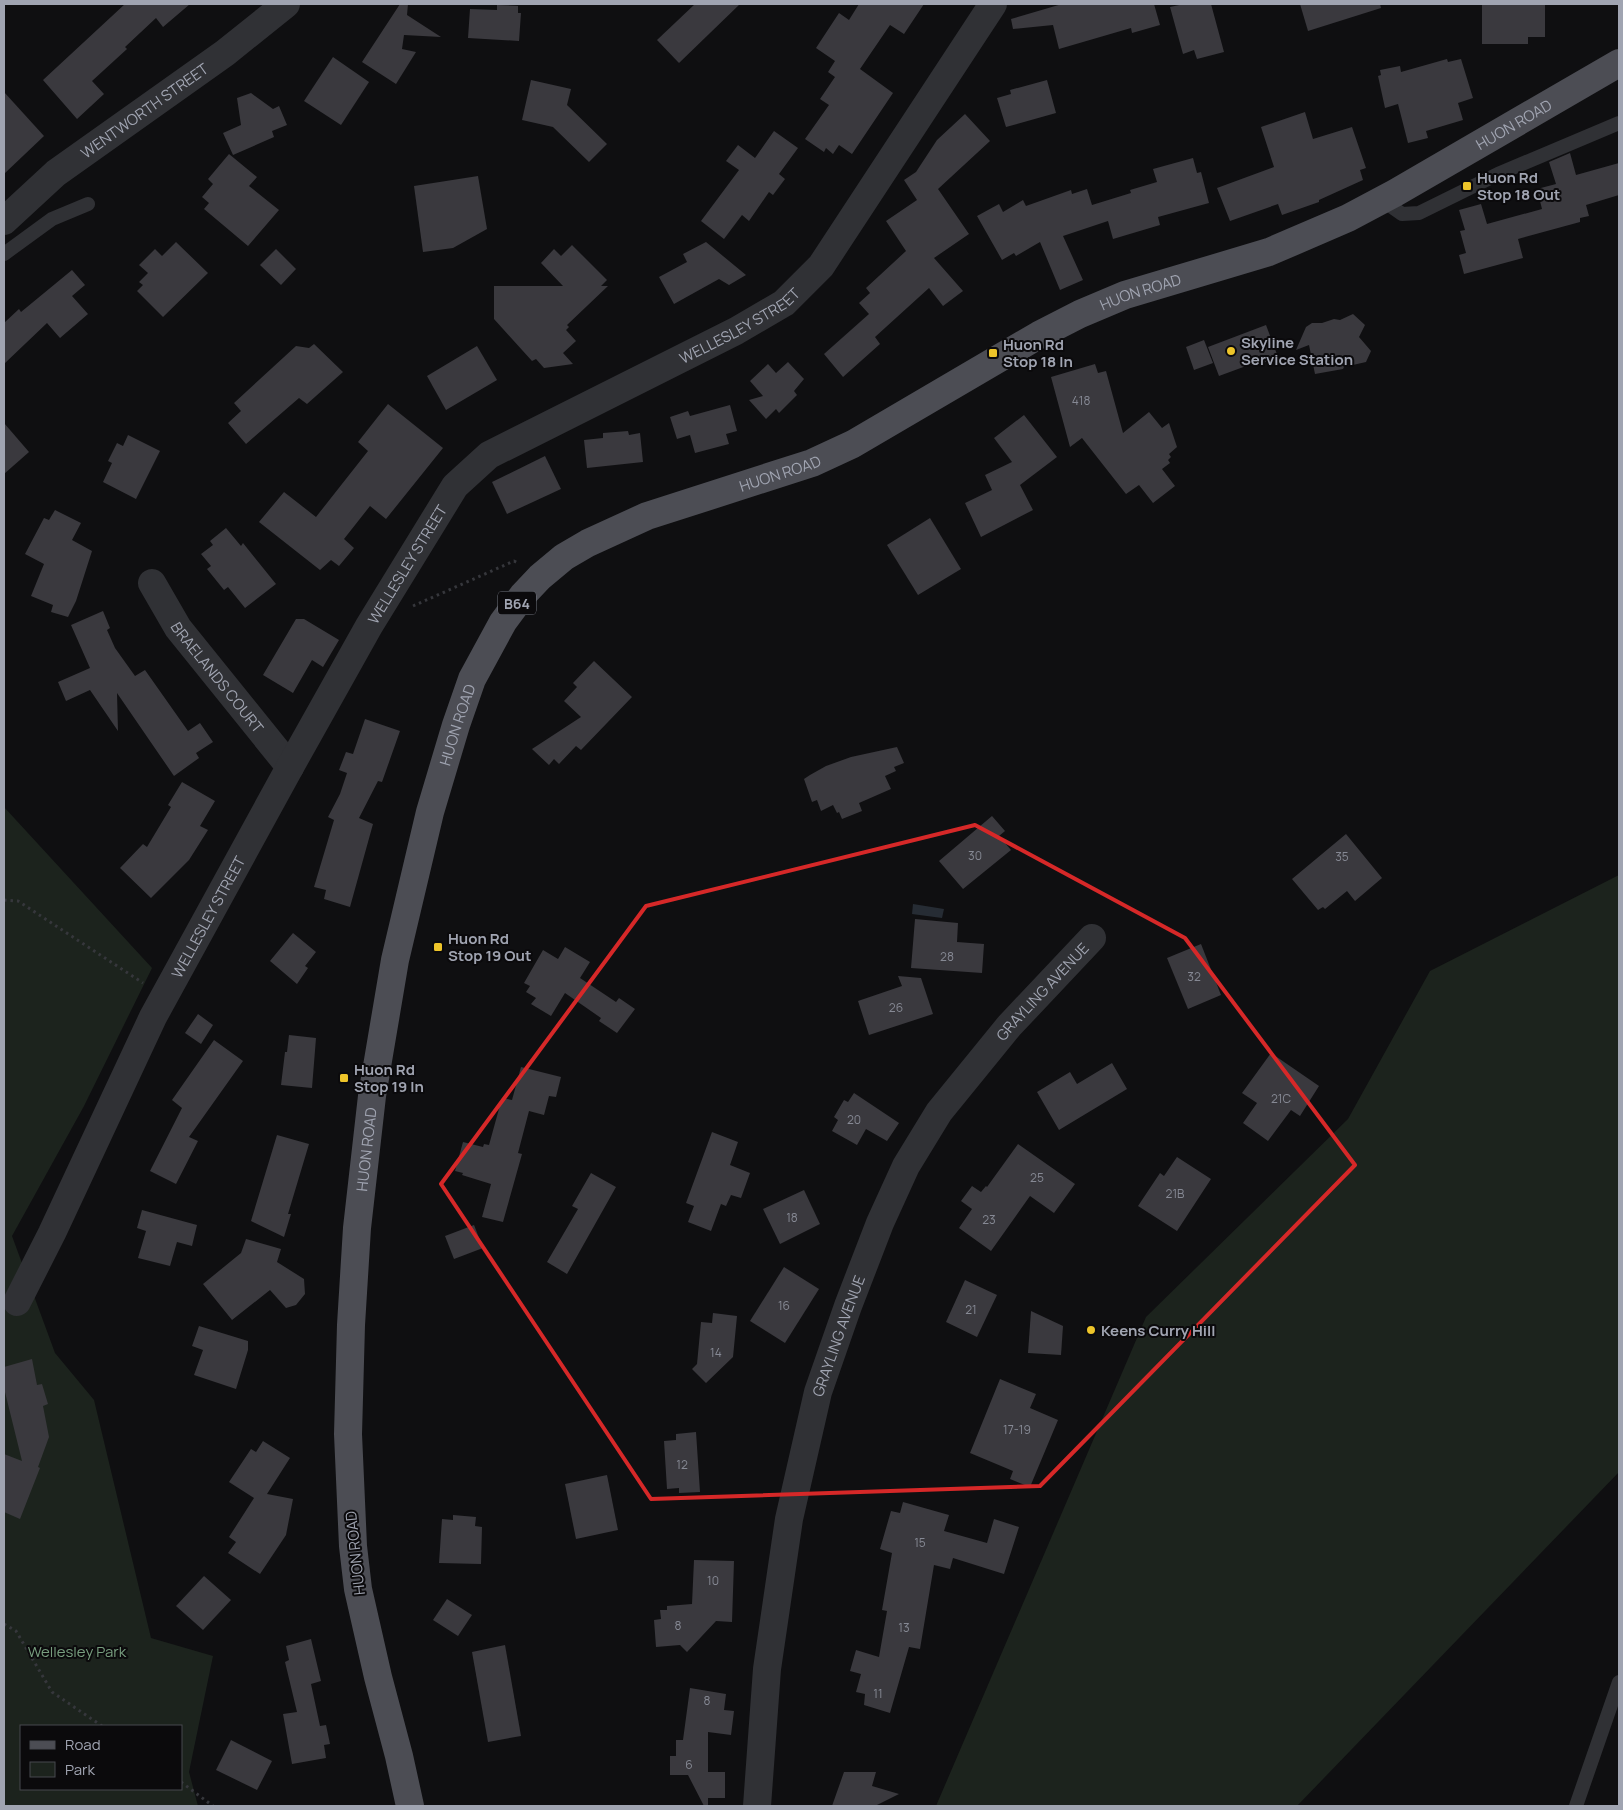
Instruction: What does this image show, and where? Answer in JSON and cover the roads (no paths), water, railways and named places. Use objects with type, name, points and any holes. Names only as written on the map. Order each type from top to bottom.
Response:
[{"type":"main road","name":"HUON ROAD","points":[[410,1806],[400,1756],[378,1677],[358,1589],[352,1546],[348,1434],[350,1325],[358,1218],[372,1096],[393,970],[430,812],[472,679],[503,622],[523,595],[540,577],[564,557],[588,543],[640,520],[812,463],[852,444],[1039,335],[1080,314],[1125,295],[1269,252],[1348,218],[1619,63]]},
{"type":"street","name":"WENTWORTH STREET","points":[[4,221],[56,174],[226,53],[286,4]]},
{"type":"street","name":"WELLESLEY STREET","points":[[17,1302],[52,1233],[153,1017],[369,626],[455,486],[489,454],[736,331],[784,303],[821,266],[993,4]]},
{"type":"street","name":"BRAELANDS COURT","points":[[152,583],[178,628],[290,767]]},
{"type":"street","name":"GRAYLING AVENUE","points":[[757,1806],[767,1669],[790,1519],[818,1392],[880,1223],[906,1166],[939,1112],[1009,1026],[1092,938]]},
{"type":"lane","points":[[1382,200],[1402,214],[1419,213],[1498,174],[1619,123]]},
{"type":"lane","points":[[4,254],[52,219],[88,204]]},
{"type":"lane","points":[[1576,1806],[1619,1682]]},
{"type":"place","name":"Huon Rd Stop 18 Out","points":[[1467,186]]},
{"type":"place","name":"Skyline Service Station","points":[[1231,351]]},
{"type":"place","name":"Huon Rd Stop 18 In","points":[[993,353]]},
{"type":"place","name":"Huon Rd Stop 19 Out","points":[[438,947]]},
{"type":"place","name":"Huon Rd Stop 19 In","points":[[344,1078]]},
{"type":"place","name":"Keens Curry Hill","points":[[1091,1330]]},
{"type":"park label","name":"Wellesley Park","points":[[77,1651]]}]
